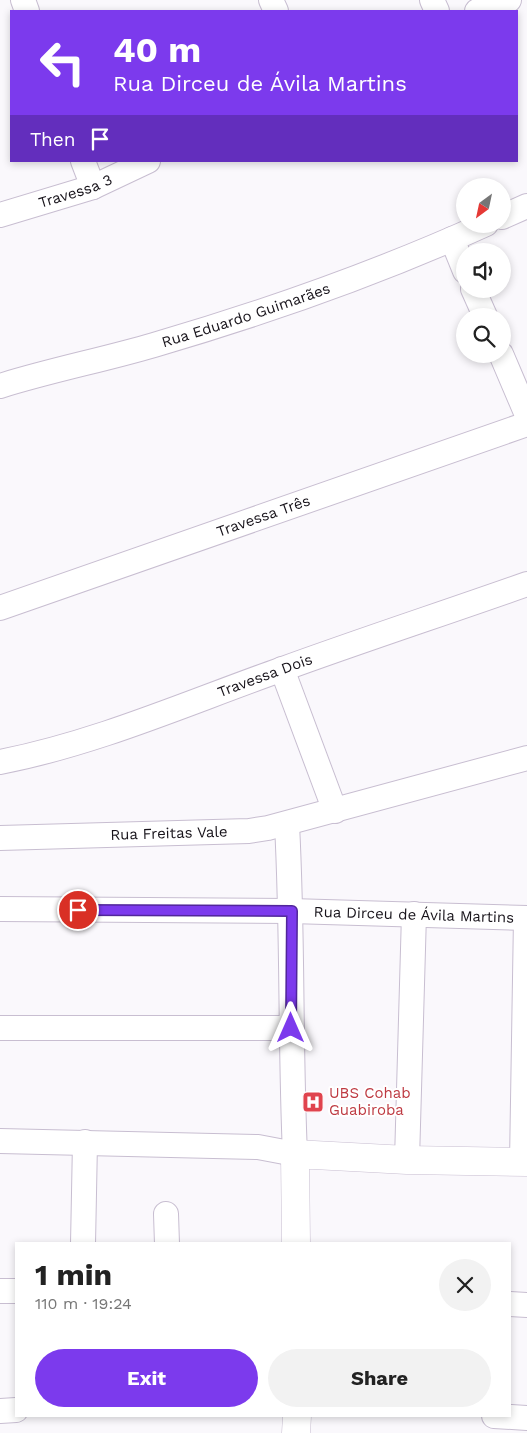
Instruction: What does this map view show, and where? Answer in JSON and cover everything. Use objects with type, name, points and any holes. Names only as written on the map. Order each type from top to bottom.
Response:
[{"type":"street","points":[[481,10],[509,0]]},
{"type":"street","points":[[84,162],[93,187]]},
{"type":"street","name":"Travessa 3","points":[[0,215],[93,187],[146,162]]},
{"type":"street","points":[[511,212],[527,206]]},
{"type":"street","name":"Rua Eduardo Guimarães","points":[[0,386],[155,345],[288,302],[467,233]]},
{"type":"street","points":[[452,240],[456,250]]},
{"type":"street","points":[[505,363],[527,414]]},
{"type":"street","name":"Travessa Três","points":[[0,608],[527,424]]},
{"type":"street","name":"Travessa Dois","points":[[0,762],[43,754],[92,740],[282,669],[527,584]]},
{"type":"street","points":[[282,669],[335,810]]},
{"type":"street","name":"Rua Freitas Vale","points":[[0,838],[249,831],[287,825],[335,810],[527,758]]},
{"type":"street","points":[[287,825],[292,911],[291,1028],[296,1242]]},
{"type":"street","name":"Rua Dirceu de Ávila Martins","points":[[0,909],[292,911],[527,918]]},
{"type":"street","points":[[407,1160],[414,914]]},
{"type":"street","points":[[0,1141],[258,1147],[295,1154],[407,1160],[525,1162],[527,918]]},
{"type":"street","points":[[0,1028],[291,1028]]},
{"type":"street","points":[[83,1242],[85,1142]]},
{"type":"street","points":[[166,1214],[167,1242]]},
{"type":"street","points":[[0,1291],[15,1291]]},
{"type":"street","points":[[511,1304],[527,1305]]},
{"type":"street","points":[[0,1410],[15,1410]]},
{"type":"street","points":[[296,1433],[297,1417]]},
{"type":"street","points":[[510,1417],[527,1418]]},
{"type":"place","name":"UBS Cohab Guabiroba","points":[[313,1102]]},
{"type":"route","points":[[78,910],[292,911],[291,1028]]}]
